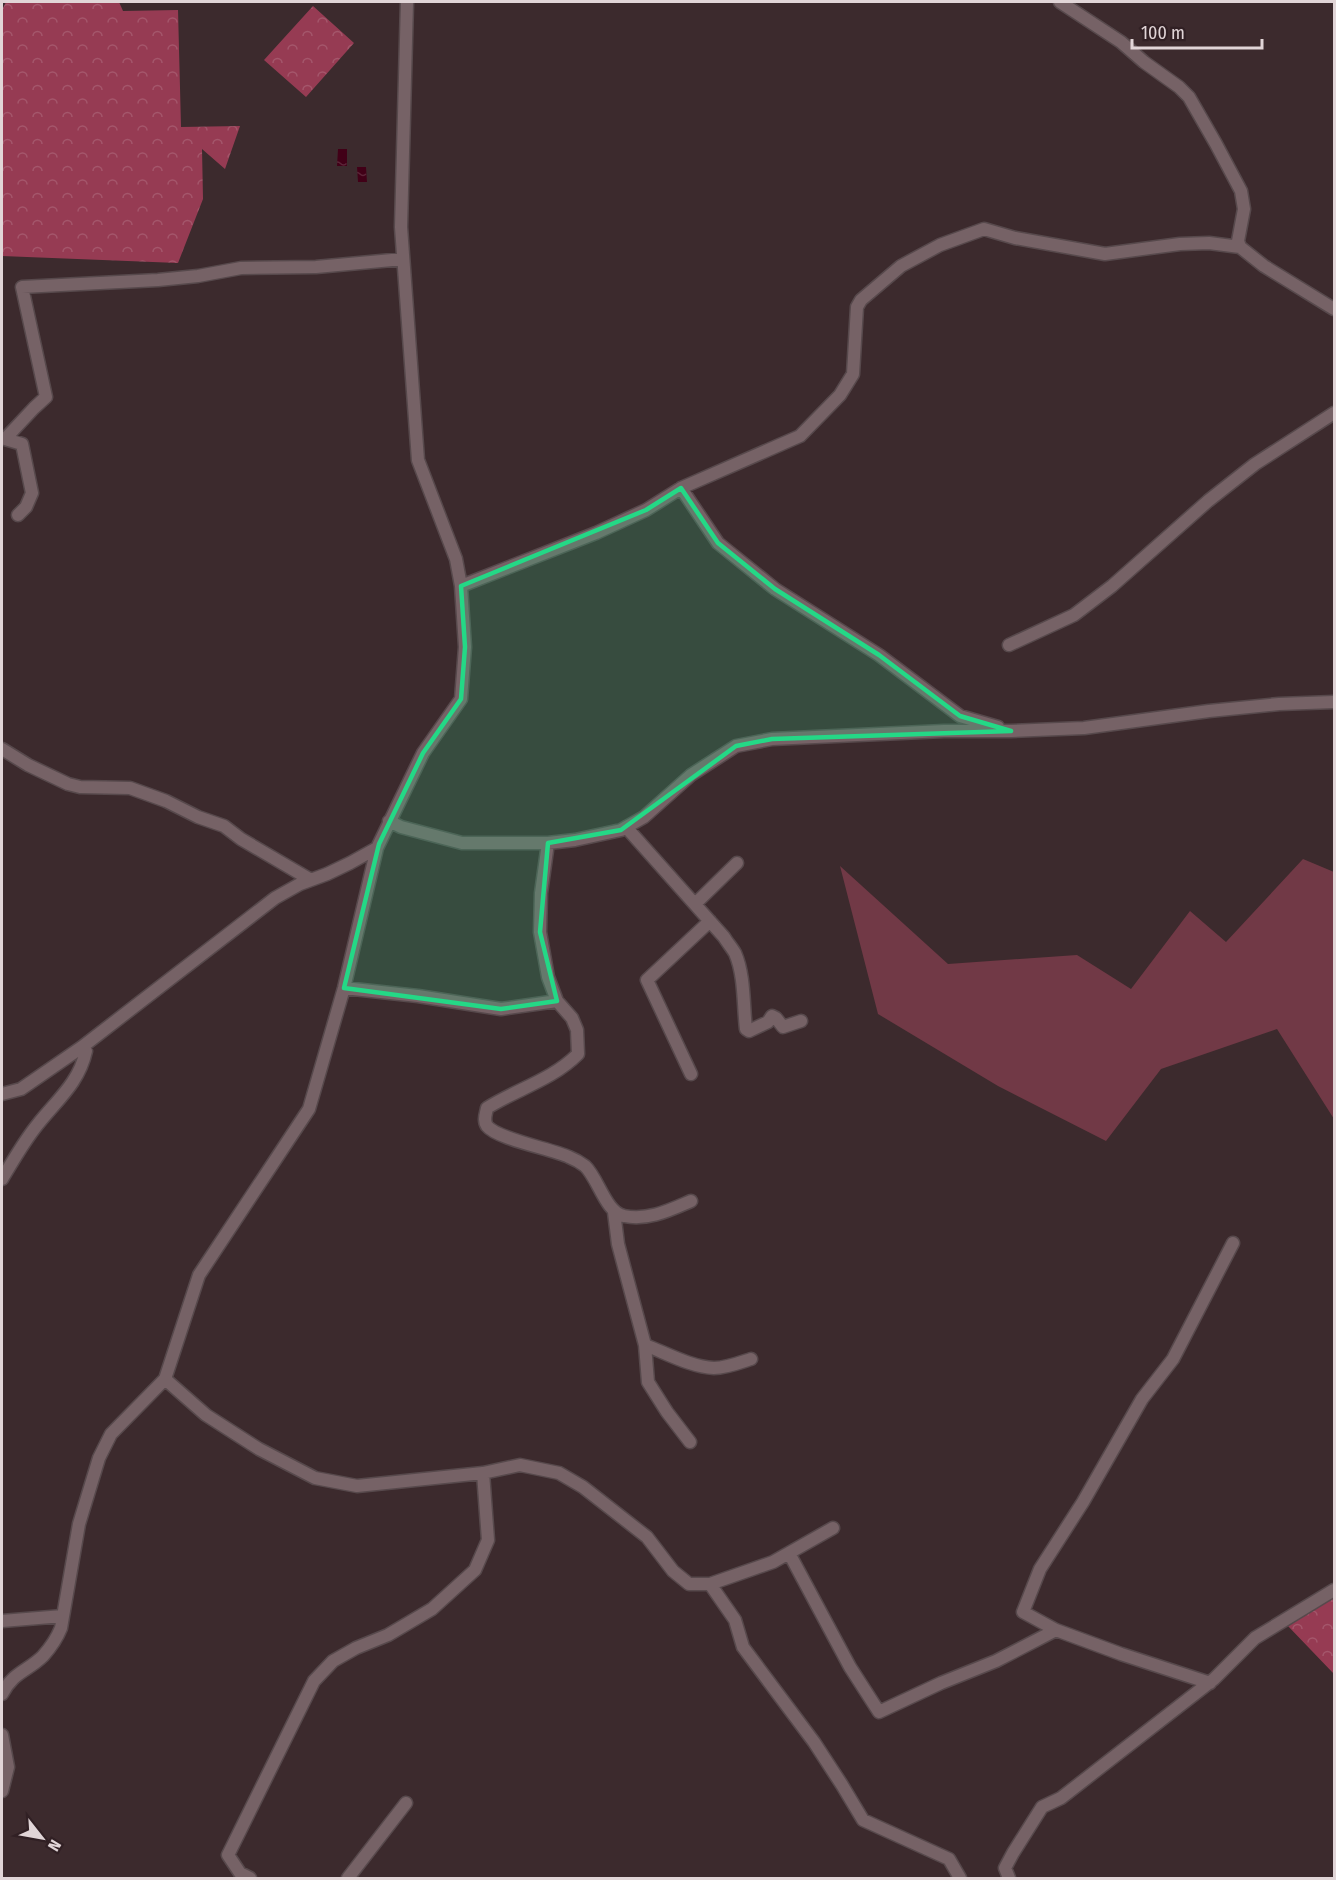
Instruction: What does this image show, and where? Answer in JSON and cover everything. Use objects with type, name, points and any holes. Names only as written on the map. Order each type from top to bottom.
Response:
[{"type":"street","points":[[2,1694],[13,1677],[42,1657],[55,1641],[61,1628],[79,1524],[99,1458],[111,1434],[165,1379],[199,1275],[309,1109],[344,988],[378,848],[423,753],[461,699],[465,647],[461,586],[456,560],[418,460],[401,227],[407,2]]},
{"type":"street","points":[[1060,2],[1121,42],[1189,97],[1241,191],[1244,209],[1238,241],[1240,247]]},
{"type":"street","points":[[461,586],[596,533],[646,510],[681,488],[800,436],[840,395],[853,374],[857,307],[861,300],[901,266],[940,245],[984,229],[1105,254],[1180,244],[1209,243],[1240,247],[1264,266],[1335,309]]},
{"type":"street","points":[[18,514],[26,507],[32,493],[22,444],[4,439],[46,397],[22,287],[159,280],[241,268],[316,267],[403,259]]},
{"type":"street","points":[[1009,645],[1074,615],[1112,586],[1208,501],[1255,464],[1335,413]]},
{"type":"street","points":[[681,488],[718,543],[775,589],[879,655],[960,716],[1011,731]]},
{"type":"street","points":[[389,821],[462,843],[548,843],[575,840],[621,830],[644,817],[691,775],[736,746],[772,739],[944,731],[1084,728],[1209,711],[1279,704],[1335,702]]},
{"type":"street","points":[[2,749],[28,765],[68,784],[130,788],[166,801],[198,817],[224,826],[241,839],[311,880]]},
{"type":"street","points":[[626,827],[710,921],[735,953],[740,971],[746,1029],[749,1031],[768,1022],[772,1017],[776,1017],[783,1027],[801,1021]]},
{"type":"street","points":[[548,843],[541,893],[540,932],[548,977],[557,1001],[572,1018],[577,1030],[578,1054],[567,1065],[546,1078],[487,1108],[484,1119],[488,1127],[500,1134],[570,1157],[586,1167],[614,1212],[618,1244],[645,1345],[648,1382],[690,1442]]},
{"type":"street","points":[[2,1094],[21,1089],[82,1047],[275,898],[378,848]]},
{"type":"street","points":[[695,904],[737,862]]},
{"type":"street","points":[[691,1074],[646,980],[710,921]]},
{"type":"street","points":[[344,988],[418,996],[501,1009],[557,1001]]},
{"type":"street","points":[[2,1179],[36,1126],[76,1080],[83,1066],[86,1051],[82,1047]]},
{"type":"street","points":[[614,1212],[622,1216],[638,1217],[663,1214],[691,1201]]},
{"type":"street","points":[[1210,1683],[1120,1654],[1056,1630],[1023,1612],[1040,1569],[1083,1502],[1142,1399],[1173,1359],[1233,1243]]},
{"type":"street","points":[[645,1345],[695,1364],[713,1368],[751,1359]]},
{"type":"street","points":[[165,1379],[207,1415],[259,1449],[315,1478],[357,1486],[483,1473],[520,1465],[560,1473],[583,1486],[647,1537],[673,1571],[689,1584],[710,1584],[773,1562],[833,1528]]},
{"type":"street","points":[[250,1878],[240,1873],[228,1856],[314,1681],[333,1661],[356,1648],[388,1635],[432,1609],[475,1570],[488,1540],[483,1473]]},
{"type":"street","points":[[789,1553],[850,1667],[879,1712],[941,1683],[996,1661],[1056,1630]]},
{"type":"street","points":[[710,1584],[735,1620],[742,1647],[814,1742],[863,1820],[949,1859],[960,1878]]},
{"type":"street","points":[[1010,1878],[1005,1868],[1012,1852],[1042,1807],[1061,1798],[1210,1683],[1255,1638],[1335,1590]]},
{"type":"street","points":[[2,1621],[63,1616]]},
{"type":"street","points":[[2,1735],[8,1767],[2,1791]]},
{"type":"street","points":[[348,1878],[406,1803]]},
{"type":"highlighted area","points":[[681,488],[718,543],[775,589],[879,655],[960,716],[1011,731],[772,739],[736,746],[621,830],[548,843],[540,932],[557,1001],[501,1009],[344,988],[379,844],[423,753],[461,699],[465,647],[461,586],[646,510]]},
{"type":"shaded area","points":[[1303,859],[1334,872],[1334,1119],[1277,1029],[1161,1069],[1106,1141],[998,1086],[878,1014],[840,866],[948,964],[1077,955],[1131,989],[1190,911],[1226,942]]},
{"type":"green space","points":[[6,2],[119,2],[123,11],[178,10],[181,127],[240,126],[225,169],[202,149],[203,199],[178,263],[2,256],[2,10]]},
{"type":"green space","points":[[313,6],[354,43],[306,97],[264,60]]},
{"type":"green space","points":[[1334,1582],[1334,1674],[1287,1625]]},
{"type":"water","points":[[338,149],[347,149],[347,166],[337,166]]},
{"type":"water","points":[[357,167],[366,167],[367,182],[358,182]]}]
